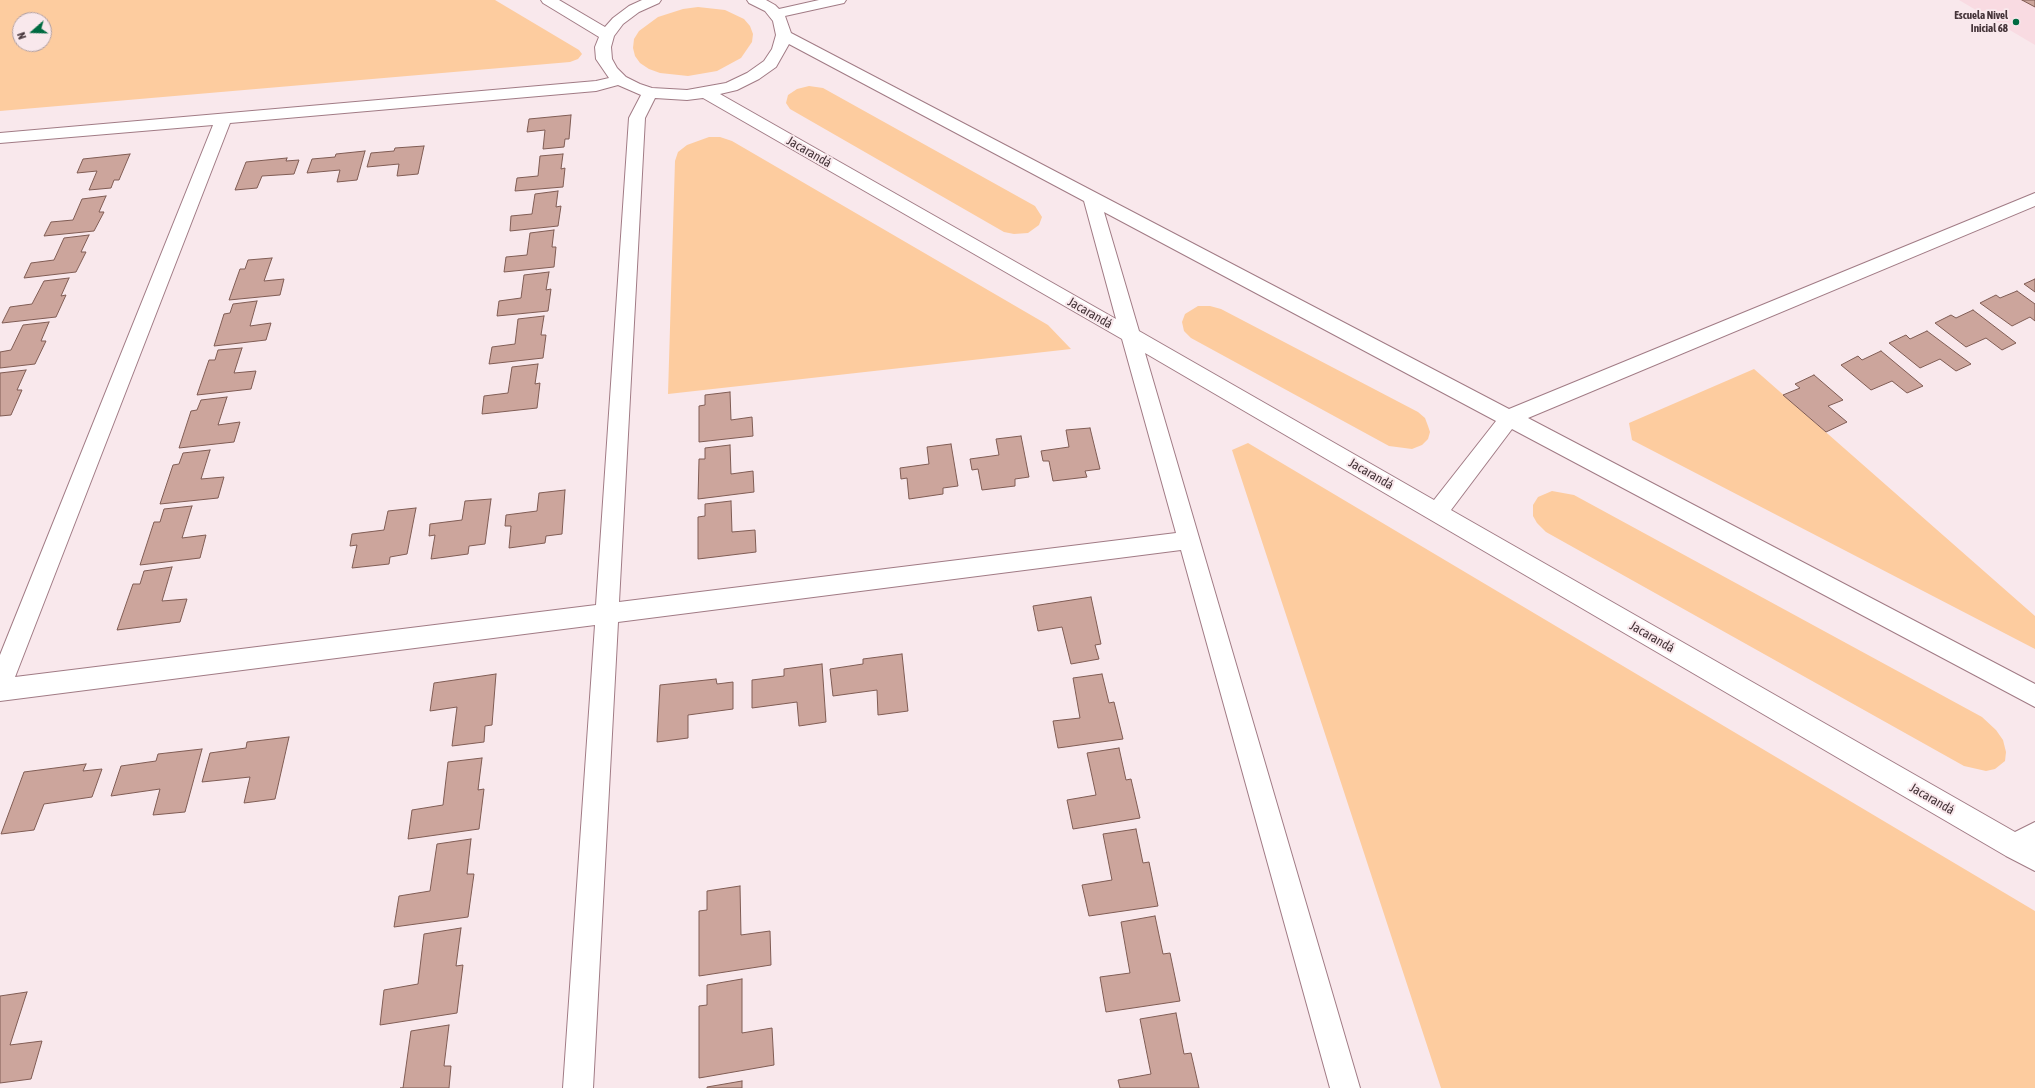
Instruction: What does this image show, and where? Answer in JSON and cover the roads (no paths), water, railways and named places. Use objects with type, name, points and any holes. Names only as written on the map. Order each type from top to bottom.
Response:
[{"type":"street","points":[[548,0],[607,35]]},
{"type":"street","points":[[654,0],[634,9],[618,21],[607,35],[603,47],[604,59],[610,70],[620,80],[634,88],[650,93],[687,95],[706,93],[731,86],[759,72],[770,64],[780,49],[784,35],[783,27],[776,14],[759,1]]},
{"type":"street","points":[[776,14],[839,0]]},
{"type":"street","points":[[784,35],[2035,696]]},
{"type":"street","points":[[0,138],[596,86],[620,80]]},
{"type":"street","points":[[578,1088],[637,118],[650,93]]},
{"type":"street","name":"Jacarandá","points":[[706,93],[1437,512],[2028,847]]},
{"type":"street","points":[[0,685],[223,119]]},
{"type":"street","points":[[1091,196],[1345,1088]]},
{"type":"street","points":[[1437,512],[1510,418],[2035,199]]},
{"type":"street","points":[[0,690],[1189,540]]},
{"type":"place","name":"Escuela Nivel Inicial 68","points":[[2016,22]]}]
